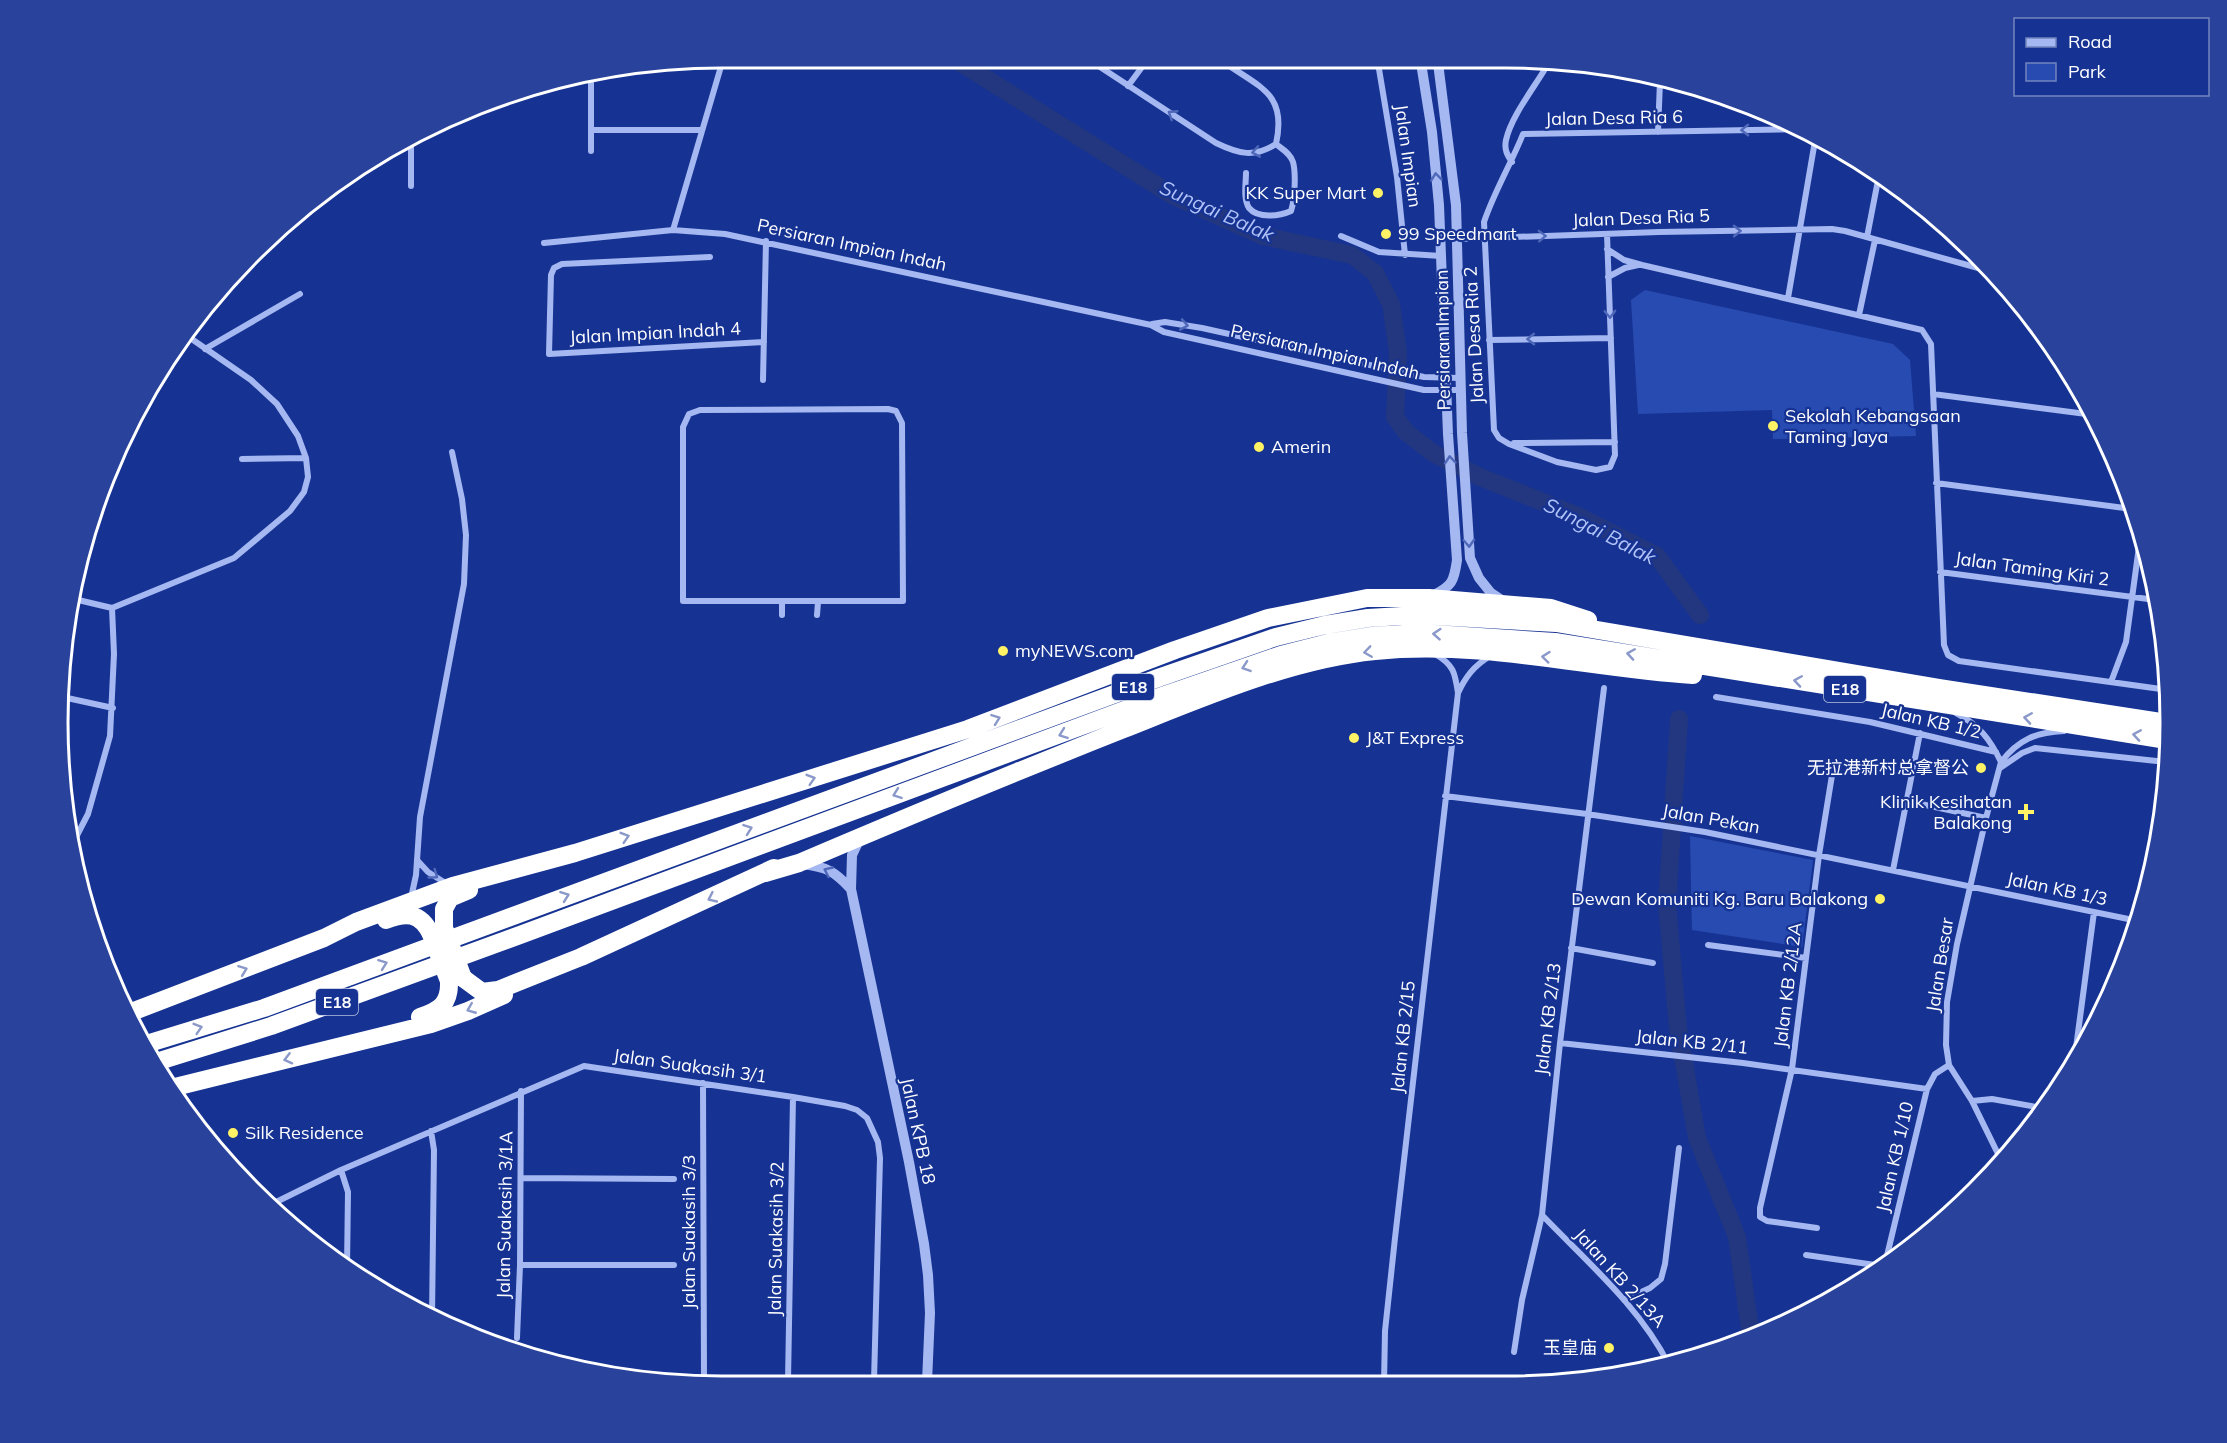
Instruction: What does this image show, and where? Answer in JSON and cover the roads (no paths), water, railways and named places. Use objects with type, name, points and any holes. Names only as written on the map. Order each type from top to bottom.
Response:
[{"type":"highway","points":[[135,1011],[324,938],[356,922],[453,886],[585,850],[968,729],[1175,650],[1268,618],[1367,598],[1429,598],[1551,608],[1582,616],[1610,631]]},
{"type":"highway","name":"E18","points":[[152,1042],[264,1008],[1041,720],[1276,637],[1325,625],[1368,618],[1419,615],[1556,623],[1940,688],[2160,722]]},
{"type":"highway","name":"E18","points":[[162,1060],[271,1026],[991,759],[1281,655],[1328,643],[1372,636],[1419,633],[1555,642],[2159,739]]},
{"type":"highway","points":[[765,873],[799,863],[1082,745],[1233,687],[1332,658],[1375,651],[1426,649],[1496,652],[1692,675],[1751,673]]},
{"type":"highway","points":[[527,865],[450,898],[444,909],[438,931],[456,979],[483,992],[498,990],[581,957],[765,873],[794,856],[969,779],[981,772],[991,759]]},
{"type":"highway","points":[[324,938],[400,915],[416,916],[438,931]]},
{"type":"highway","points":[[179,1086],[431,1024],[468,1011],[535,981],[581,957]]},
{"type":"highway","points":[[345,1045],[435,1012],[446,1002],[456,979]]},
{"type":"street","points":[[673,230],[720,68]]},
{"type":"street","points":[[1101,68],[1216,143],[1232,151],[1263,152],[1276,144],[1280,127],[1277,106],[1266,91],[1232,68]]},
{"type":"street","points":[[1128,86],[1141,68]]},
{"type":"street","name":"Jalan Impian","points":[[1379,68],[1396,177],[1405,255]]},
{"type":"street","name":"Persiaran Impian","points":[[1422,68],[1432,132],[1439,205],[1445,378],[1457,560],[1455,579],[1447,588],[1429,598]]},
{"type":"street","name":"Persiaran Impian","points":[[1439,68],[1456,205],[1460,390],[1470,558],[1479,578],[1491,593],[1506,603]]},
{"type":"street","points":[[1512,162],[1506,154],[1506,142],[1510,129],[1545,69]]},
{"type":"street","points":[[591,81],[591,151]]},
{"type":"street","points":[[1658,132],[1660,86]]},
{"type":"street","name":"Jalan Desa Ria 6","points":[[1534,135],[1783,129]]},
{"type":"street","points":[[591,130],[702,130]]},
{"type":"street","name":"Jalan Desa Ria 2","points":[[1509,444],[1499,438],[1494,430],[1484,222],[1490,204],[1512,162],[1523,134],[1534,135]]},
{"type":"street","points":[[1246,173],[1246,199],[1249,208],[1256,213],[1271,216],[1291,211],[1294,202],[1293,161],[1276,144]]},
{"type":"street","points":[[1788,298],[1814,145]]},
{"type":"street","points":[[411,146],[411,186]]},
{"type":"street","points":[[1867,237],[1877,184]]},
{"type":"street","points":[[1439,205],[1447,227],[1457,239],[1444,258],[1442,273]]},
{"type":"street","name":"Persiaran Impian Indah","points":[[544,243],[673,230],[725,234],[1151,325],[1164,332],[1424,390],[1460,390]]},
{"type":"street","name":"Jalan Desa Ria 5","points":[[1457,239],[1832,230],[1867,237],[1976,267]]},
{"type":"street","points":[[1509,444],[1557,462],[1596,470],[1610,467],[1615,455],[1615,442],[1607,234]]},
{"type":"street","points":[[1341,236],[1379,252],[1441,256]]},
{"type":"street","points":[[1859,315],[1875,240]]},
{"type":"street","points":[[763,380],[766,241]]},
{"type":"street","points":[[1607,249],[1624,260],[1642,265],[1922,330],[1931,344],[1940,572],[1944,645],[1948,655],[1959,661],[2158,689]]},
{"type":"street","name":"Jalan Impian Indah 4","points":[[710,257],[562,264],[554,268],[551,275],[549,354],[764,342]]},
{"type":"street","points":[[1608,277],[1625,268],[1642,265]]},
{"type":"street","points":[[205,349],[300,294]]},
{"type":"street","name":"Persiaran Impian Indah","points":[[1151,325],[1165,322],[1424,377],[1460,378]]},
{"type":"street","points":[[1489,340],[1611,338]]},
{"type":"street","points":[[79,600],[112,608],[234,558],[290,511],[304,492],[308,477],[306,458],[298,436],[277,404],[251,380],[191,339]]},
{"type":"street","points":[[1933,394],[2082,413]]},
{"type":"street","points":[[888,409],[896,411],[902,423],[903,601],[782,602],[683,601],[683,427],[689,414],[700,410],[888,409]]},
{"type":"street","points":[[1509,444],[1615,442]]},
{"type":"street","points":[[411,901],[420,817],[465,576],[466,535],[462,499],[452,452]]},
{"type":"street","points":[[242,459],[306,458]]},
{"type":"street","points":[[1936,483],[2124,509]]},
{"type":"street","points":[[2111,682],[2126,642],[2138,555]]},
{"type":"street","name":"Jalan Taming Kiri 2","points":[[1940,572],[2148,599]]},
{"type":"street","points":[[782,602],[782,615]]},
{"type":"street","points":[[817,615],[818,602]]},
{"type":"street","points":[[78,834],[88,814],[110,736],[113,708],[112,608]]},
{"type":"street","name":"Jalan KB 2/15","points":[[1384,1376],[1385,1331],[1458,693],[1454,671],[1444,660],[1426,649]]},
{"type":"street","name":"Jalan KB 2/15","points":[[1458,693],[1468,674],[1479,662],[1496,652]]},
{"type":"street","name":"Jalan KB 2/13","points":[[1514,1352],[1526,1280],[1542,1215],[1571,948],[1604,688]]},
{"type":"street","name":"Jalan KB 1/2","points":[[1716,697],[1870,722],[1996,752]]},
{"type":"street","points":[[69,698],[113,708]]},
{"type":"street","points":[[1939,704],[1977,725],[1986,734],[2000,765]]},
{"type":"street","points":[[2000,765],[2013,747],[2028,738],[2058,731],[2107,731]]},
{"type":"street","points":[[1893,870],[1920,733]]},
{"type":"street","points":[[2000,765],[2034,748],[2158,761]]},
{"type":"street","name":"Jalan KB 2/12A","points":[[1817,1228],[1767,1221],[1760,1217],[1760,1208],[1792,1069],[1819,855],[1834,763]]},
{"type":"street","name":"Jalan Besar","points":[[1997,1153],[1971,1101],[1948,1065],[1946,1045],[1947,1002],[1969,886],[2000,765]]},
{"type":"street","name":"Jalan Pekan","points":[[1445,796],[1705,832],[1969,886]]},
{"type":"street","points":[[1907,801],[1986,818]]},
{"type":"street","name":"Jalan KPB 18","points":[[860,837],[852,855],[851,889],[902,1128],[924,1244],[930,1313],[927,1376]]},
{"type":"street","points":[[417,860],[440,880],[453,886]]},
{"type":"street","points":[[799,863],[825,867],[839,876],[851,889]]},
{"type":"street","name":"Jalan KB 1/3","points":[[1969,886],[2129,919]]},
{"type":"street","points":[[2077,1038],[2094,912]]},
{"type":"street","points":[[1708,945],[1806,958]]},
{"type":"street","points":[[1571,948],[1653,963]]},
{"type":"street","name":"Jalan KB 2/11","points":[[1560,1043],[1792,1069],[1927,1089]]},
{"type":"street","name":"Jalan Suakasih 3/1","points":[[278,1201],[341,1170],[584,1065],[793,1096],[857,1110],[867,1118],[878,1142],[880,1158],[874,1376]]},
{"type":"street","name":"Jalan KB 1/10","points":[[1886,1253],[1927,1089],[1935,1074],[1948,1065]]},
{"type":"street","name":"Jalan Suakasih 3/3","points":[[703,1083],[704,1375]]},
{"type":"street","name":"Jalan Suakasih 3/1A","points":[[517,1338],[520,1265],[521,1091]]},
{"type":"street","name":"Jalan Suakasih 3/2","points":[[788,1376],[793,1096]]},
{"type":"street","points":[[1971,1101],[1992,1099],[2034,1106]]},
{"type":"street","points":[[431,1131],[434,1150],[432,1308]]},
{"type":"street","points":[[1624,1300],[1650,1288],[1661,1279],[1665,1264],[1679,1148]]},
{"type":"street","points":[[341,1170],[348,1192],[347,1257]]},
{"type":"street","points":[[521,1179],[674,1179]]},
{"type":"street","name":"Jalan KB 2/13A","points":[[1542,1215],[1624,1300],[1660,1346],[1664,1356]]},
{"type":"street","points":[[1806,1255],[1871,1263]]},
{"type":"street","points":[[520,1265],[674,1265]]},
{"type":"waterway","name":"Sungai Balak","points":[[969,68],[1172,195],[1263,236],[1352,255],[1375,273],[1391,304],[1398,352],[1395,417],[1406,432],[1433,453],[1480,477],[1578,516],[1657,556],[1700,615]]},
{"type":"waterway","points":[[1679,719],[1667,904],[1678,1028],[1697,1138],[1737,1237],[1750,1328]]},
{"type":"place","name":"KK Super Mart","points":[[1378,193]]},
{"type":"place","name":"99 Speedmart","points":[[1386,234]]},
{"type":"place","name":"Sekolah Kebangsaan Taming Jaya","points":[[1773,426]]},
{"type":"place","name":"Amerin","points":[[1259,447]]},
{"type":"place","name":"myNEWS.com","points":[[1003,651]]},
{"type":"place","name":"J&T Express","points":[[1354,738]]},
{"type":"place","name":"无拉港新村总拿督公","points":[[1981,768]]},
{"type":"place","name":"Klinik Kesihatan Balakong","points":[[2026,812]]},
{"type":"place","name":"Dewan Komuniti Kg. Baru Balakong","points":[[1880,899]]},
{"type":"place","name":"Silk Residence","points":[[233,1133]]},
{"type":"place","name":"玉皇庙","points":[[1609,1348]]}]
